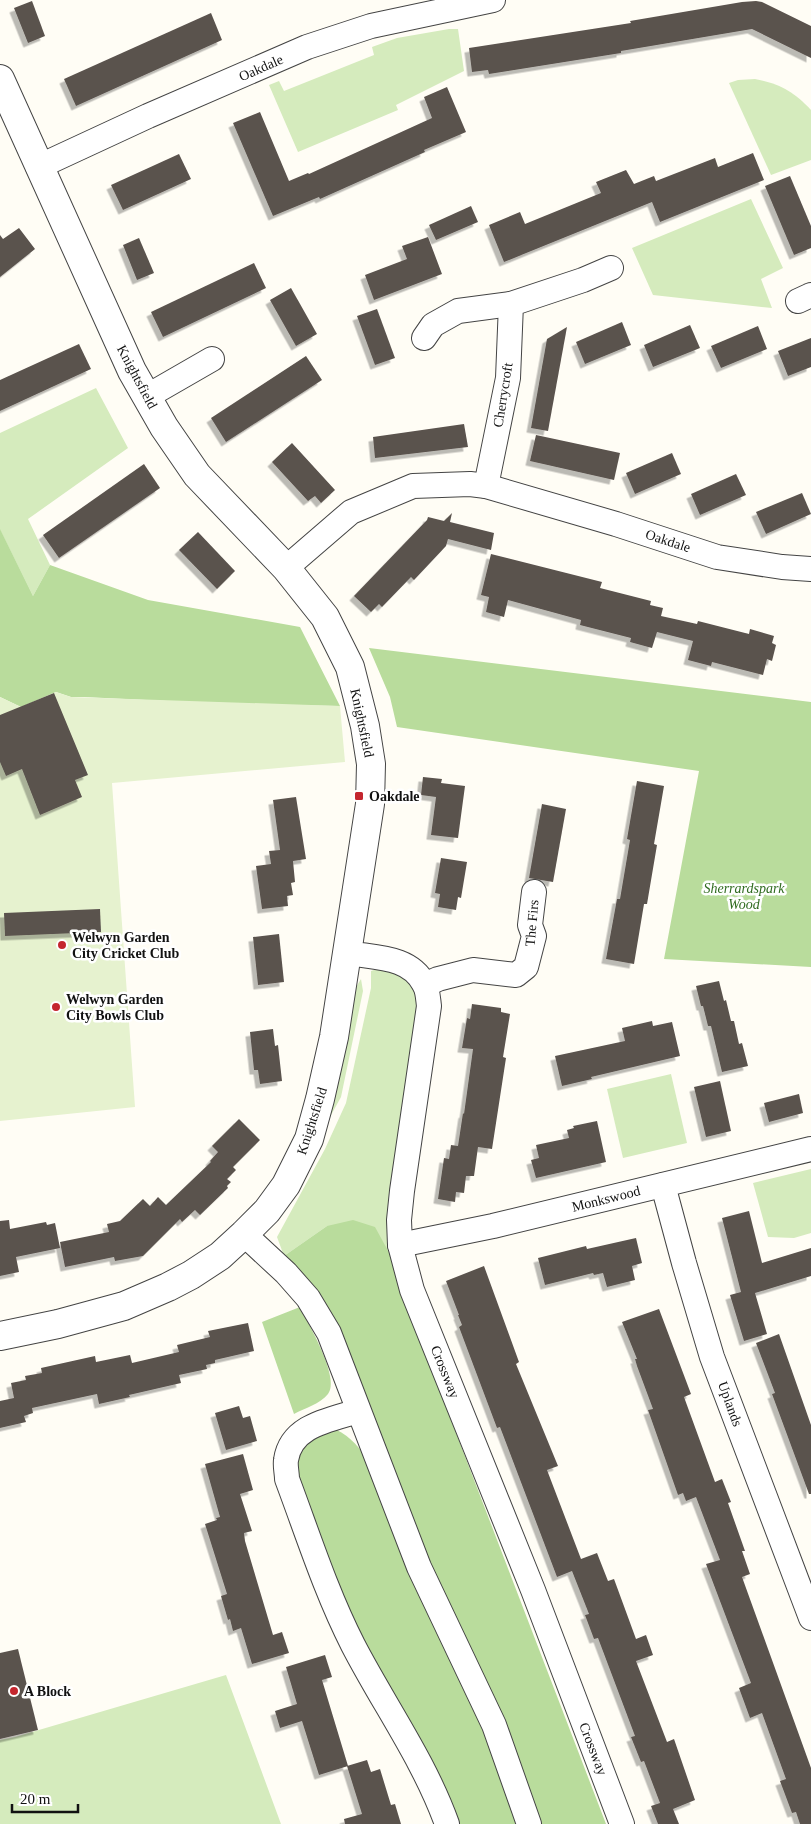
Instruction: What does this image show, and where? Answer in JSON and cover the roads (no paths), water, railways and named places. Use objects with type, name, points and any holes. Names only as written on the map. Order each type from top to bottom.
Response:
[{"type":"street","name":"Oakdale","points":[[38,167],[148,116],[307,48],[371,26],[493,0]]},
{"type":"street","name":"Knightsfield","points":[[0,80],[132,371],[164,427],[197,475],[286,568],[325,617],[350,667],[366,726],[371,764],[370,804],[334,1037],[309,1139],[286,1185],[267,1210],[220,1256],[168,1288],[124,1306],[58,1324],[0,1336]]},
{"type":"street","points":[[424,338],[433,325],[458,311],[511,304],[583,280],[610,268]]},
{"type":"street","name":"Cherrycroft","points":[[486,486],[508,378],[511,304]]},
{"type":"street","points":[[146,397],[212,359]]},
{"type":"street","name":"Oakdale","points":[[286,568],[351,512],[413,486],[470,484],[486,486],[616,524],[717,557],[782,567],[811,569]]},
{"type":"street","name":"The Firs","points":[[425,985],[438,979],[473,970],[516,974],[526,967],[534,936],[530,925],[534,892]]},
{"type":"street","points":[[348,953],[400,962],[416,972],[425,985]]},
{"type":"street","name":"Crossway","points":[[425,985],[429,1006],[402,1191],[399,1220],[400,1245],[412,1290],[533,1590],[622,1824]]},
{"type":"street","name":"Monkswood","points":[[400,1245],[493,1226],[811,1149]]},
{"type":"street","name":"Uplands","points":[[663,1185],[712,1357],[811,1618]]},
{"type":"street","points":[[244,1234],[286,1273],[308,1298],[329,1333],[419,1567],[494,1725],[529,1824]]},
{"type":"street","points":[[358,1411],[309,1427],[298,1435],[289,1446],[285,1461],[287,1479],[332,1599],[346,1630],[420,1763],[447,1824]]},
{"type":"place","name":"Oakdale","points":[[359,796]]},
{"type":"place","name":"Welwyn Garden City Cricket Club","points":[[62,945]]},
{"type":"place","name":"Welwyn Garden City Bowls Club","points":[[56,1007]]},
{"type":"place","name":"A Block","points":[[14,1691]]},
{"type":"park label","name":"Sherrardspark Wood","points":[[744,896]]}]
